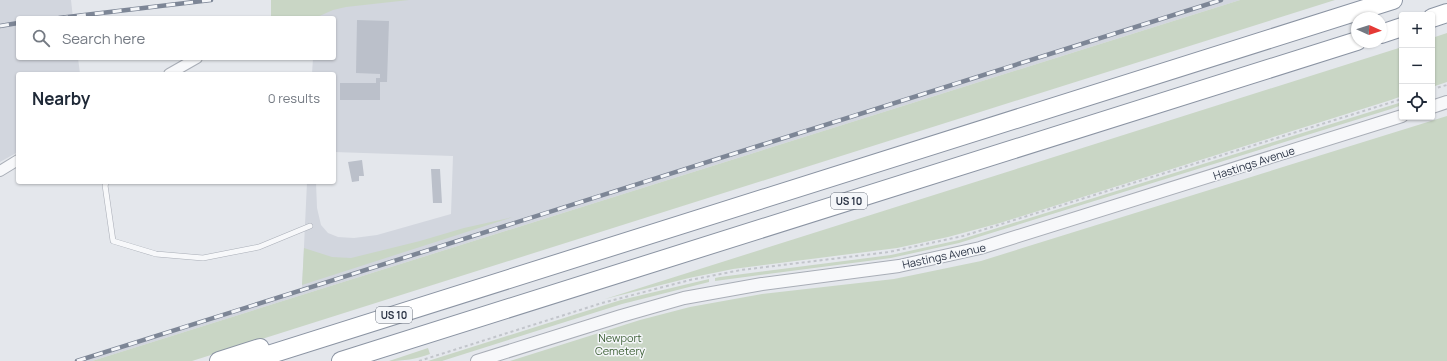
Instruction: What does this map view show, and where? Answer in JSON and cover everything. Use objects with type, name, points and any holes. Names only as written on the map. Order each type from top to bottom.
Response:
[{"type":"highway","name":"US 10","points":[[249,361],[1393,0]]},
{"type":"highway","points":[[1435,17],[1447,13]]},
{"type":"highway","points":[[1387,32],[1399,28]]},
{"type":"highway","name":"US 10","points":[[341,361],[1351,43]]},
{"type":"highway","points":[[219,361],[405,302],[540,269]]},
{"type":"street","points":[[173,72],[194,60]]},
{"type":"street","points":[[1435,106],[1447,102]]},
{"type":"street","name":"Hastings Avenue","points":[[477,361],[684,298],[762,284],[899,266],[980,248],[1399,117]]},
{"type":"street","points":[[0,171],[16,161]]},
{"type":"lane","points":[[106,184],[113,241],[156,254],[202,258],[259,247],[310,226]]},
{"type":"path","points":[[1435,89],[1447,85]]},
{"type":"path","points":[[419,361],[609,301],[690,280],[741,270],[889,252],[963,236],[1399,100]]},
{"type":"shaded area","points":[[0,0],[71,0],[73,16],[16,16],[16,60],[78,60],[80,72],[16,72],[16,153],[0,162]]},
{"type":"shaded area","points":[[316,0],[1240,0],[92,361],[77,361],[302,290],[307,184],[316,184],[317,208],[321,225],[328,233],[338,237],[354,238],[377,235],[451,214],[453,156],[336,152],[336,72],[312,72],[313,60],[336,60],[336,16],[315,16]]},
{"type":"green space","points":[[271,0],[409,0],[346,7],[333,10],[320,16],[271,16]]},
{"type":"green space","points":[[1240,0],[1335,0],[192,361],[92,361]]},
{"type":"green space","points":[[1447,33],[1447,82],[1435,86],[1435,48],[1435,37]]},
{"type":"green space","points":[[1399,48],[1399,97],[1391,100],[1000,223],[948,237],[897,248],[733,269],[689,278],[605,299]]},
{"type":"green space","points":[[1399,103],[1399,106],[1391,109],[959,243],[891,258],[715,281],[715,278],[720,277],[891,255],[959,240]]},
{"type":"green space","name":"Newport Cemetery","points":[[1447,116],[1447,361],[510,361],[640,320],[690,307],[762,294],[894,279],[981,261]]},
{"type":"green space","points":[[513,217],[302,285],[304,248],[332,257],[351,258],[420,241],[464,228]]},
{"type":"green space","points":[[709,279],[709,282],[622,304],[442,361],[428,361],[621,300]]},
{"type":"green space","points":[[428,348],[430,354],[425,356],[400,361],[389,361]]},
{"type":"building","points":[[357,20],[389,21],[387,82],[380,82],[380,100],[340,100],[340,83],[376,83],[376,78],[380,78],[380,74],[356,73]]},
{"type":"building","points":[[362,160],[364,176],[359,176],[359,181],[352,182],[348,162]]},
{"type":"building","points":[[431,169],[440,169],[442,203],[433,203]]},
{"type":"railway","points":[[76,16],[211,0]]},
{"type":"railway","points":[[77,361],[1221,0]]},
{"type":"railway","points":[[0,26],[16,23]]}]
